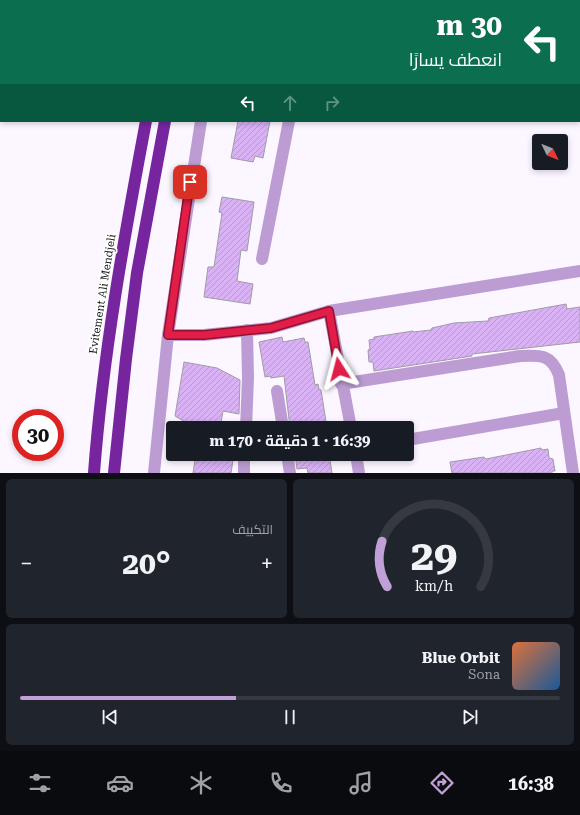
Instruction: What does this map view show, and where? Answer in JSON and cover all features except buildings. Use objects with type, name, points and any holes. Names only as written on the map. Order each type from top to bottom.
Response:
[{"type":"highway","name":"Evitement Ali Mendjeli","points":[[94,473],[99,408],[113,301],[146,122]]},
{"type":"highway","points":[[114,473],[137,272],[165,122]]},
{"type":"street","points":[[154,473],[168,335],[200,122]]},
{"type":"street","points":[[262,259],[289,122]]},
{"type":"street","points":[[168,335],[204,335],[271,328],[329,311],[580,271]]},
{"type":"street","points":[[329,311],[341,384],[349,421]]},
{"type":"street","points":[[246,421],[248,378],[247,330]]},
{"type":"street","points":[[341,384],[520,356],[540,356],[555,365],[558,375],[573,473]]},
{"type":"street","points":[[277,391],[282,421]]},
{"type":"street","points":[[414,439],[564,412]]},
{"type":"street","points":[[244,461],[244,473]]},
{"type":"street","points":[[288,461],[290,473]]},
{"type":"street","points":[[357,461],[360,473]]},
{"type":"route","points":[[190,182],[168,335],[204,335],[271,328],[329,311],[339,369]]}]
